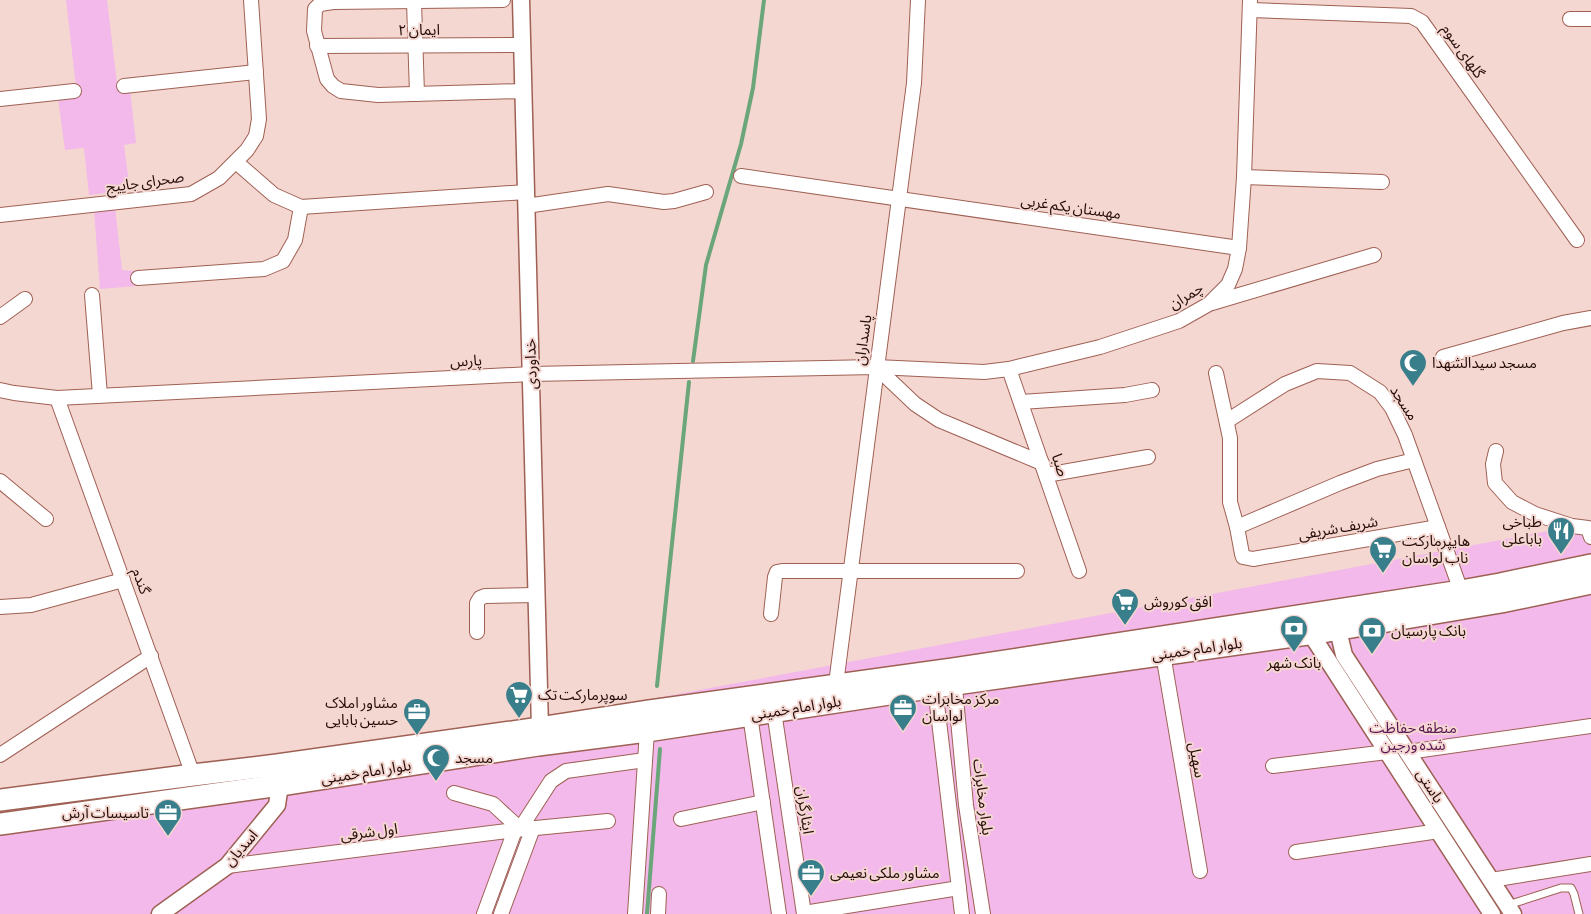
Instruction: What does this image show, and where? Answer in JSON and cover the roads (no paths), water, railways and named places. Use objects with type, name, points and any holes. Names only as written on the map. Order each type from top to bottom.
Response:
[{"type":"main road","name":"بلوار امام خمینی","points":[[0,800],[193,775],[278,775],[519,748],[647,731],[774,711],[944,677],[1461,591],[1591,565]]},
{"type":"main road","name":"بلوار امام خمینی","points":[[0,824],[540,728],[656,710],[836,684],[944,677],[1163,654],[1311,634],[1501,602],[1591,583]]},
{"type":"street","name":"صحرای جاییج","points":[[0,215],[191,194],[219,178],[247,150],[256,136],[259,119],[251,0]]},
{"type":"street","points":[[503,0],[333,2],[320,4],[315,9],[314,19],[317,46],[327,79],[333,86],[341,90],[378,95],[523,91]]},
{"type":"street","name":"خداوردی","points":[[521,0],[540,728]]},
{"type":"street","name":"پاسداران","points":[[836,684],[914,83],[918,0]]},
{"type":"street","points":[[414,2],[417,94]]},
{"type":"street","name":"چمران","points":[[876,367],[984,372],[1009,369],[1100,347],[1135,336],[1179,321],[1209,304],[1228,285],[1235,269],[1239,248],[1251,5]]},
{"type":"street","name":"گلهای سوم","points":[[1251,5],[1411,16],[1422,22],[1577,240]]},
{"type":"street","points":[[1570,18],[1591,19]]},
{"type":"street","name":"ایمان ۲","points":[[317,46],[522,45]]},
{"type":"street","points":[[124,86],[256,72]]},
{"type":"street","points":[[0,99],[74,91]]},
{"type":"street","points":[[236,162],[274,195],[302,207],[526,199],[608,194],[664,202],[706,192]]},
{"type":"street","name":"مهستان یکم غربی","points":[[741,176],[1239,248]]},
{"type":"street","points":[[1244,177],[1382,182]]},
{"type":"street","points":[[138,278],[264,269],[283,261],[295,240],[302,207]]},
{"type":"street","points":[[1209,304],[1374,255]]},
{"type":"street","points":[[92,295],[100,396]]},
{"type":"street","points":[[0,317],[25,299]]},
{"type":"street","points":[[1443,357],[1563,323],[1591,318]]},
{"type":"street","points":[[876,367],[915,404],[939,420],[1044,469],[1148,457]]},
{"type":"street","name":"پارس","points":[[0,390],[14,394],[57,398],[531,374],[876,367]]},
{"type":"street","name":"صبا","points":[[1009,369],[1080,572]]},
{"type":"street","name":"مسجد","points":[[1227,421],[1285,384],[1316,371],[1350,373],[1380,392],[1392,408],[1405,435],[1461,591]]},
{"type":"street","points":[[1216,373],[1230,438],[1230,502],[1237,527],[1340,482],[1377,469],[1414,460]]},
{"type":"street","points":[[1021,402],[1125,395],[1152,390]]},
{"type":"street","name":"گندم","points":[[57,398],[193,775]]},
{"type":"street","points":[[1496,451],[1493,464],[1495,483],[1512,502],[1535,514],[1572,526],[1588,528],[1591,537]]},
{"type":"street","points":[[0,482],[46,518]]},
{"type":"street","name":"شریف شریفی","points":[[1237,527],[1244,558],[1253,559],[1438,527]]},
{"type":"street","points":[[771,614],[775,577],[777,572],[782,571],[1017,570]]},
{"type":"street","points":[[0,607],[31,605],[123,580]]},
{"type":"street","points":[[477,632],[477,603],[480,598],[485,596],[537,595]]},
{"type":"street","name":"باستی","points":[[1338,630],[1344,655],[1511,910]]},
{"type":"street","name":"باستی","points":[[1311,634],[1492,914]]},
{"type":"street","name":"سهیل","points":[[1163,654],[1200,871]]},
{"type":"street","points":[[0,755],[151,656]]},
{"type":"street","points":[[944,677],[962,914]]},
{"type":"street","name":"بلوار مخابرات","points":[[944,677],[983,914]]},
{"type":"street","name":"ایثارگران","points":[[774,711],[804,914]]},
{"type":"street","points":[[750,714],[779,914]]},
{"type":"street","points":[[1408,752],[1591,726]]},
{"type":"street","points":[[635,914],[647,731]]},
{"type":"street","points":[[1273,766],[1387,752]]},
{"type":"street","points":[[484,914],[523,829],[551,782],[566,771],[645,760]]},
{"type":"street","name":"اسدیان","points":[[160,914],[227,866],[277,805],[278,775]]},
{"type":"street","points":[[454,792],[493,804],[523,829]]},
{"type":"street","points":[[681,819],[763,802]]},
{"type":"street","name":"اول شرقی","points":[[227,866],[523,829],[608,821]]},
{"type":"street","points":[[501,914],[523,829]]},
{"type":"street","points":[[1296,852],[1439,832]]},
{"type":"street","points":[[1491,880],[1591,864]]},
{"type":"street","points":[[804,914],[880,908],[959,888]]},
{"type":"street","points":[[658,914],[659,894]]},
{"type":"lane","points":[[1511,910],[1561,888],[1571,888],[1579,914]]},
{"type":"waterway","points":[[693,361],[706,265],[741,144],[753,88],[764,0]]},
{"type":"waterway","points":[[657,686],[689,382]]},
{"type":"waterway","points":[[647,914],[660,749]]},
{"type":"place","name":"مسجد سیدالشهدا","points":[[1413,387]]},
{"type":"place","name":"طباخی باباعلی","points":[[1561,555]]},
{"type":"place","name":"هایپرمارکت ناب لواسان","points":[[1383,574]]},
{"type":"place","name":"افق کوروش","points":[[1125,626]]},
{"type":"place","name":"بانک شهر","points":[[1294,653]]},
{"type":"place","name":"بانک پارسیان","points":[[1372,655]]},
{"type":"place","name":"سوپرمارکت تک","points":[[519,719]]},
{"type":"place","name":"مرکز مخابرات لواسان","points":[[903,732]]},
{"type":"place","name":"مشاور املاک حسین بابایی","points":[[417,736]]},
{"type":"place","name":"مسجد","points":[[436,782]]},
{"type":"place","name":"تاسیسات آرش","points":[[168,837]]},
{"type":"place","name":"مشاور ملکی نعیمی","points":[[811,897]]},
{"type":"park label","name":"منطقه حفاظت شده ورجین","points":[[1413,736]]}]
